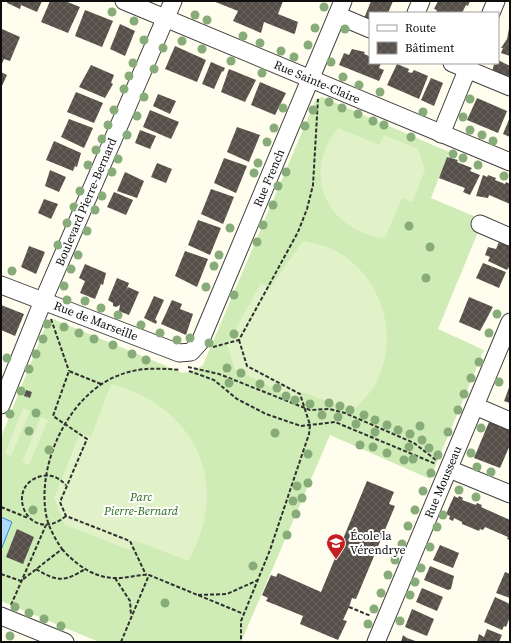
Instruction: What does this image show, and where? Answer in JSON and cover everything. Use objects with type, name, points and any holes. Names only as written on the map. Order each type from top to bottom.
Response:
[{"type":"street","name":"Rue Sainte-Claire","points":[[124,1],[510,162]]},
{"type":"street","name":"Boulevard Pierre-Bernard","points":[[1,405],[173,1]]},
{"type":"street","points":[[416,12],[421,1]]},
{"type":"street","points":[[491,12],[496,1]]},
{"type":"street","points":[[340,8],[369,28]]},
{"type":"street","name":"Rue French","points":[[189,360],[200,342],[340,8]]},
{"type":"street","points":[[457,64],[468,66],[510,87]]},
{"type":"street","points":[[441,134],[468,66]]},
{"type":"street","points":[[480,224],[510,237]]},
{"type":"street","name":"Rue de Marseille","points":[[1,285],[178,353],[189,360]]},
{"type":"street","name":"Rue Mousseau","points":[[376,642],[510,322]]},
{"type":"street","points":[[475,406],[510,421]]},
{"type":"street","points":[[449,469],[510,494]]},
{"type":"street","points":[[5,612],[65,642]]},
{"type":"path","points":[[241,642],[241,621],[270,550],[309,434],[310,426],[300,394],[247,366],[239,340],[298,232],[307,209],[313,186],[318,96]]},
{"type":"path","points":[[50,317],[69,371],[53,416],[65,422],[87,439],[60,502],[66,516],[130,541],[147,575],[121,642]]},
{"type":"path","points":[[211,347],[239,340]]},
{"type":"path","points":[[189,360],[304,409],[330,409],[345,413],[414,443],[429,456],[449,469]]},
{"type":"path","points":[[180,370],[160,368],[139,369],[116,376],[101,384],[83,398],[65,422],[56,443],[47,475],[45,498],[49,525],[68,557],[85,569],[100,576],[115,578],[147,575],[244,614]]},
{"type":"path","points":[[69,371],[101,384]]},
{"type":"path","points":[[189,371],[214,380],[237,399],[259,411],[294,424],[310,426],[324,422],[335,422],[449,469]]},
{"type":"path","points":[[28,518],[24,511],[22,502],[25,488],[36,478],[47,475],[60,479],[66,485]]},
{"type":"path","points":[[1,507],[28,518],[35,523],[46,525],[59,522],[66,516]]},
{"type":"path","points":[[5,612],[21,581],[46,525]]},
{"type":"path","points":[[21,581],[62,549]]},
{"type":"path","points":[[36,569],[49,576],[65,579],[72,577],[85,569]]},
{"type":"path","points":[[1,574],[21,581]]},
{"type":"path","points":[[115,578],[130,601],[132,616]]},
{"type":"path","points":[[196,595],[227,594],[258,580]]},
{"type":"path","points":[[348,607],[374,618]]},
{"type":"green space","name":"Parc Pierre-Bernard","points":[[322,97],[449,152],[431,198],[483,220],[438,329],[484,350],[430,479],[330,435],[241,642],[99,642],[1,601],[1,437],[48,320],[53,319],[183,373],[193,371],[203,365],[316,99]]},
{"type":"green space","points":[[338,128],[379,145],[384,135],[418,149],[425,170],[412,202],[402,198],[385,238],[365,233],[348,225],[335,213],[326,198],[321,181],[321,164],[327,146]]},
{"type":"green space","points":[[303,241],[332,249],[349,260],[363,273],[374,289],[382,307],[386,325],[387,345],[383,364],[374,387],[353,411],[302,392],[297,401],[235,369],[227,345],[261,283],[270,288]]},
{"type":"green space","points":[[111,384],[141,395],[165,410],[184,430],[198,452],[205,477],[206,504],[201,532],[188,561],[134,540],[130,550],[65,525],[54,498],[80,433],[91,437]]},
{"type":"green space","points":[[23,408],[30,411],[11,456],[5,453]]},
{"type":"green space","points":[[41,417],[48,420],[29,465],[22,462]]},
{"type":"water","points":[[1,517],[12,522],[1,550]]},
{"type":"building","points":[[8,1],[42,1],[37,12],[21,5],[20,9],[7,3]]},
{"type":"building","points":[[50,1],[65,1],[80,7],[68,33],[41,22]]},
{"type":"building","points":[[213,1],[283,1],[278,14],[298,22],[295,33],[294,34],[264,22],[261,33],[233,21],[238,11]]},
{"type":"building","points":[[371,1],[393,1],[388,12],[369,12],[369,24],[363,21]]},
{"type":"building","points":[[438,1],[470,1],[462,12],[436,12],[437,10],[434,9]]},
{"type":"building","points":[[85,10],[113,21],[102,47],[75,36]]},
{"type":"building","points":[[120,24],[135,31],[125,56],[110,49]]},
{"type":"building","points":[[2,29],[20,37],[10,61],[4,59],[1,66]]},
{"type":"building","points":[[509,29],[510,56],[501,53],[503,48],[501,48],[507,39]]},
{"type":"building","points":[[175,46],[206,60],[197,82],[165,69]]},
{"type":"building","points":[[352,49],[365,52],[364,54],[369,56],[369,64],[381,64],[379,68],[384,70],[379,81],[339,65],[344,53],[349,55]]},
{"type":"building","points":[[499,60],[510,66],[510,82],[491,76],[494,64],[499,64]]},
{"type":"building","points":[[211,62],[225,68],[223,72],[222,71],[214,89],[202,84]]},
{"type":"building","points":[[397,64],[409,69],[408,72],[412,73],[414,70],[428,76],[419,99],[387,85]]},
{"type":"building","points":[[91,65],[114,75],[111,83],[113,84],[105,98],[79,87]]},
{"type":"building","points":[[229,69],[256,80],[245,102],[221,92]]},
{"type":"building","points":[[1,72],[7,75],[1,88]]},
{"type":"building","points":[[431,78],[443,83],[434,106],[421,100]]},
{"type":"building","points":[[260,82],[286,93],[275,115],[251,105]]},
{"type":"building","points":[[76,92],[103,103],[94,123],[67,112]]},
{"type":"building","points":[[158,94],[176,101],[170,114],[153,106]]},
{"type":"building","points":[[477,98],[507,111],[498,133],[467,120]]},
{"type":"building","points":[[150,110],[179,122],[171,139],[143,127]]},
{"type":"building","points":[[510,117],[510,137],[503,134]]},
{"type":"building","points":[[69,119],[93,128],[84,148],[61,137]]},
{"type":"building","points":[[237,127],[260,135],[249,162],[227,152]]},
{"type":"building","points":[[140,130],[156,136],[150,149],[135,143]]},
{"type":"building","points":[[54,141],[81,153],[77,167],[75,166],[73,171],[46,160]]},
{"type":"building","points":[[447,157],[458,160],[457,162],[472,168],[470,171],[480,175],[470,195],[463,192],[465,188],[439,178]]},
{"type":"building","points":[[224,158],[247,166],[236,193],[214,183]]},
{"type":"building","points":[[157,163],[172,169],[166,183],[151,177]]},
{"type":"building","points":[[50,170],[66,177],[59,192],[45,186]]},
{"type":"building","points":[[125,172],[144,181],[137,198],[117,191]]},
{"type":"building","points":[[483,175],[496,178],[495,180],[505,184],[506,182],[510,184],[510,204],[489,195],[488,198],[476,196]]},
{"type":"building","points":[[211,189],[234,197],[223,224],[201,214]]},
{"type":"building","points":[[114,192],[133,200],[126,215],[107,207]]},
{"type":"building","points":[[44,199],[58,204],[51,219],[38,213]]},
{"type":"building","points":[[198,220],[221,228],[210,255],[188,245]]},
{"type":"building","points":[[501,237],[510,241],[510,266],[507,270],[488,261],[490,257],[485,255],[488,247],[496,249]]},
{"type":"building","points":[[29,246],[45,252],[36,274],[21,267]]},
{"type":"building","points":[[185,251],[208,259],[197,287],[175,276]]},
{"type":"building","points":[[483,263],[506,272],[499,288],[476,278]]},
{"type":"building","points":[[85,264],[106,273],[103,285],[101,284],[95,299],[80,293],[85,281],[79,278]]},
{"type":"building","points":[[117,278],[129,283],[126,291],[128,287],[139,292],[129,315],[119,311],[120,305],[116,307],[113,306],[113,303],[108,300]]},
{"type":"building","points":[[154,296],[164,300],[155,320],[157,321],[156,324],[144,318]]},
{"type":"building","points":[[469,297],[493,307],[480,331],[459,322]]},
{"type":"building","points":[[172,300],[182,304],[180,309],[193,314],[186,335],[161,324]]},
{"type":"building","points":[[1,305],[24,314],[15,336],[1,330]]},
{"type":"building","points":[[510,385],[510,403],[504,401]]},
{"type":"building","points":[[26,390],[32,392],[30,398],[24,396]]},
{"type":"building","points":[[489,422],[510,430],[510,445],[500,468],[474,458]]},
{"type":"building","points":[[367,481],[394,492],[389,504],[395,506],[356,599],[352,598],[343,620],[347,621],[338,640],[300,624],[303,616],[266,601],[268,598],[262,595],[271,575],[276,577],[278,573],[321,592]]},
{"type":"building","points":[[454,496],[458,498],[459,496],[463,498],[462,500],[476,505],[477,503],[482,505],[481,507],[510,520],[510,540],[507,539],[508,537],[485,527],[483,530],[480,529],[479,531],[462,524],[462,522],[454,518],[453,521],[449,519],[450,516],[446,514]]},
{"type":"building","points":[[17,529],[34,537],[23,564],[6,557]]},
{"type":"building","points":[[440,545],[459,553],[453,568],[433,560]]},
{"type":"building","points":[[430,566],[454,576],[451,589],[448,590],[424,580]]},
{"type":"building","points":[[505,572],[510,574],[510,598],[496,593]]},
{"type":"building","points":[[422,588],[443,597],[437,611],[416,602]]},
{"type":"building","points":[[495,597],[510,604],[510,617],[506,627],[504,626],[502,630],[484,622]]},
{"type":"building","points":[[412,609],[434,619],[427,636],[405,627]]},
{"type":"building","points":[[487,629],[502,635],[499,642],[477,642],[479,634],[484,637]]},
{"type":"building","points":[[403,635],[407,638],[418,642],[401,642]]},
{"type":"place","name":"École la Vérendrye","points":[[336,560]]}]
